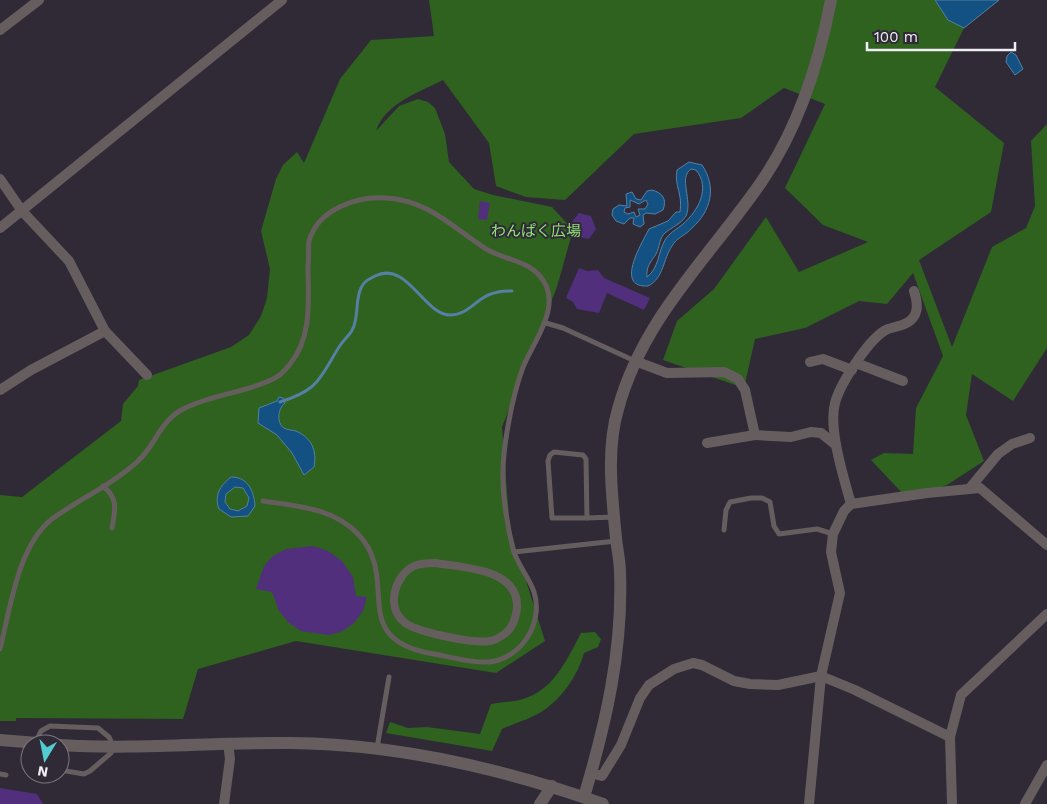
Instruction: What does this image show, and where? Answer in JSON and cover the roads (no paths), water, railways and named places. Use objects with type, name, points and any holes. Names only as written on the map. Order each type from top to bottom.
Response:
[{"type":"street","points":[[0,30],[38,0]]},
{"type":"street","points":[[0,228],[282,0]]},
{"type":"street","points":[[584,797],[609,704],[617,658],[620,569],[614,518],[612,447],[617,410],[634,362],[659,316],[737,216],[764,179],[784,145],[797,118],[817,61],[831,0]]},
{"type":"street","points":[[0,179],[22,211],[69,261],[105,331],[147,375]]},
{"type":"street","points":[[851,504],[836,445],[834,404],[854,367],[871,342],[885,331],[913,319],[916,311],[914,291]]},
{"type":"street","points":[[0,390],[31,370],[105,331]]},
{"type":"street","points":[[810,362],[823,359],[902,381]]},
{"type":"street","points":[[634,362],[667,373],[724,372],[738,379],[744,390],[755,435]]},
{"type":"street","points":[[707,443],[755,435],[791,437],[811,432],[821,433],[836,445]]},
{"type":"street","points":[[970,488],[998,454],[1012,444],[1030,438]]},
{"type":"street","points":[[809,804],[821,676],[840,593],[831,552],[834,534],[844,511],[851,504],[980,488],[1047,545]]},
{"type":"street","points":[[436,563],[490,573],[506,582],[513,589],[517,603],[511,627],[499,638],[492,641],[477,641],[422,631],[411,628],[402,621],[396,610],[394,597],[396,587],[405,572],[420,564],[436,563]]},
{"type":"street","points":[[952,804],[950,737],[960,694],[972,686],[1047,614]]},
{"type":"street","points":[[591,773],[602,776],[621,745],[640,698],[649,685],[674,669],[693,664],[702,665],[734,681],[750,684],[778,685],[821,676],[856,690],[950,737]]},
{"type":"street","points":[[0,740],[20,742]]},
{"type":"street","points":[[224,804],[230,759],[228,743]]},
{"type":"street","points":[[70,745],[294,743],[377,748],[470,766],[552,786],[603,804]]},
{"type":"street","points":[[1025,804],[1046,770]]},
{"type":"street","points":[[540,804],[552,786]]},
{"type":"lane","points":[[0,649],[22,565],[35,540],[48,522],[140,460],[163,424],[180,410],[203,400],[257,387],[279,377],[284,371],[303,343],[307,323],[309,242],[331,211],[343,204],[385,197],[421,204],[438,214],[486,250],[529,267],[539,275],[546,286],[549,298],[546,323],[522,370],[507,434],[503,479],[514,552],[535,594],[533,625],[530,634],[522,645],[498,661],[483,663],[415,651],[396,642],[383,627],[378,608],[376,572],[371,555],[357,532],[338,518],[323,512],[263,501]]},
{"type":"lane","points":[[546,323],[563,328],[634,362]]},
{"type":"lane","points":[[587,518],[586,459],[578,453],[554,452],[550,455],[548,461],[552,518],[587,518],[614,518]]},
{"type":"lane","points":[[103,486],[112,493],[115,500],[112,528]]},
{"type":"lane","points":[[724,530],[726,510],[730,502],[762,498],[770,502],[774,526],[780,534],[817,529],[834,534]]},
{"type":"lane","points":[[514,552],[616,541]]},
{"type":"lane","points":[[377,748],[389,677]]},
{"type":"lane","points":[[40,734],[41,731],[50,726],[98,728],[109,736],[113,746],[111,753],[84,774],[70,772]]},
{"type":"water","points":[[935,0],[999,0],[964,28],[948,20]]},
{"type":"water","points":[[1011,52],[1016,55],[1023,69],[1015,75],[1006,62],[1007,56]]},
{"type":"water","points":[[689,162],[702,165],[707,173],[710,198],[704,214],[690,230],[674,243],[663,268],[653,283],[648,286],[638,285],[633,280],[633,264],[649,229],[668,221],[676,212],[680,212],[677,170]],"holes":[[[691,169],[696,170],[702,184],[701,199],[698,206],[688,219],[667,238],[654,269],[647,277],[648,267],[663,235],[686,216],[688,210],[687,173]]]},
{"type":"water","points":[[652,190],[663,197],[665,203],[663,210],[655,214],[646,213],[643,215],[644,224],[640,227],[633,224],[634,218],[630,218],[624,224],[616,221],[612,215],[613,209],[619,205],[627,206],[626,194],[632,192],[636,199],[641,200],[647,191]],"holes":[[[630,200],[639,204],[646,200],[648,204],[645,209],[638,209],[640,215],[636,217],[634,212],[628,214],[624,212],[625,208],[630,207]]]},
{"type":"water","points":[[279,397],[283,398],[285,403],[281,408],[279,416],[281,426],[306,437],[314,450],[314,467],[304,475],[292,453],[277,435],[258,423],[259,408],[277,401]]},
{"type":"water","points":[[231,477],[242,479],[249,486],[255,506],[248,516],[231,517],[219,509],[217,499],[219,491]],"holes":[[[235,487],[243,488],[249,498],[247,506],[238,511],[230,509],[225,502],[226,494]]]},
{"type":"waterway","points":[[280,402],[303,393],[317,382],[354,326],[358,296],[362,286],[366,281],[375,276],[386,273],[397,275],[406,281],[432,307],[441,313],[450,315],[465,311],[491,294],[500,291],[512,291]]},
{"type":"park label","name":"わんぱく広場","points":[[536,231]]}]
